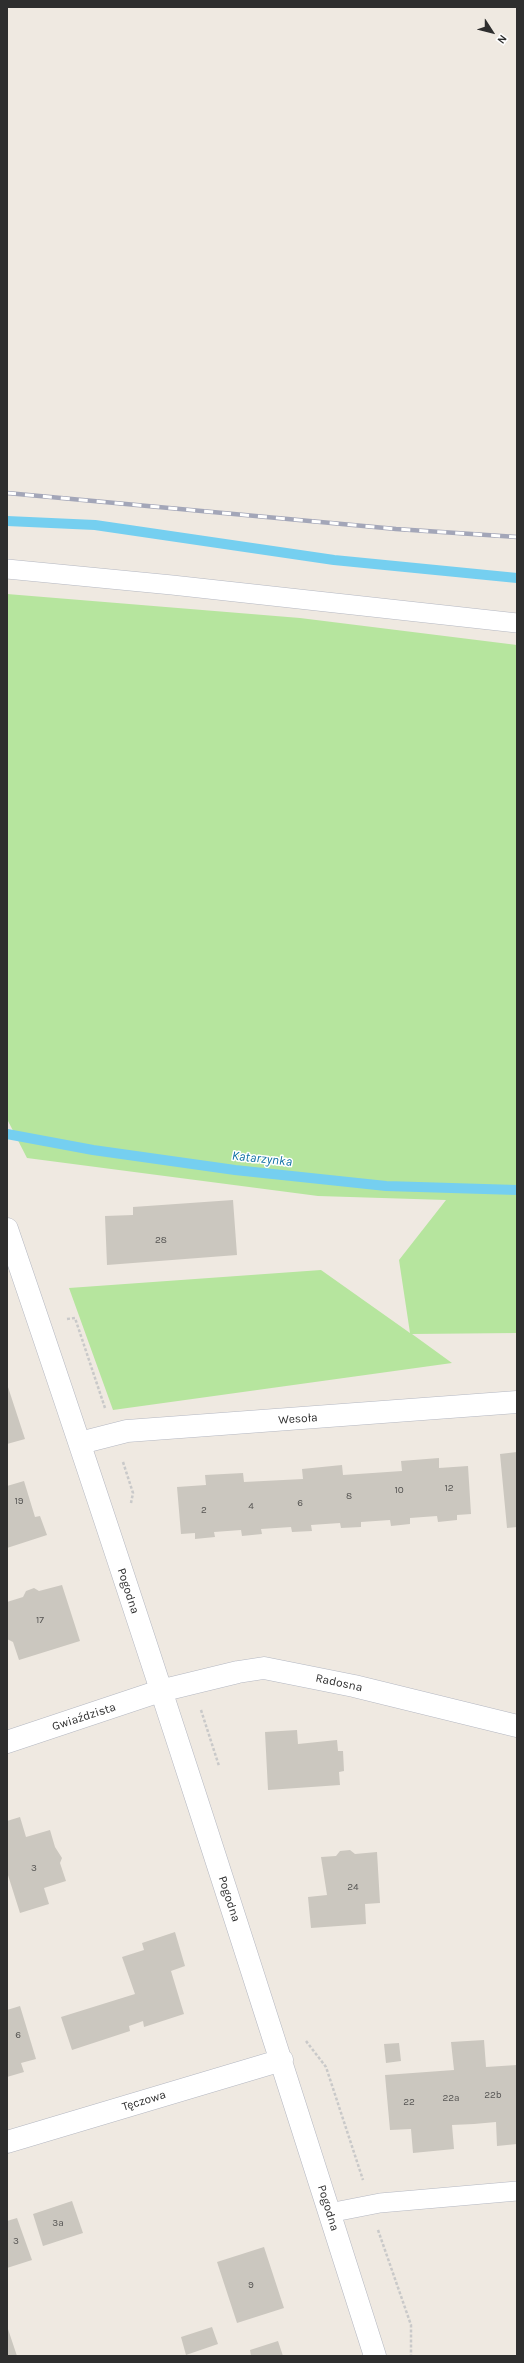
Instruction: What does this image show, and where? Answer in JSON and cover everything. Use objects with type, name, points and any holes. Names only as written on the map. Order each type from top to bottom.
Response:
[{"type":"street","name":"Pogodna","points":[[7,1229],[80,1444],[160,1692],[282,2060],[375,2356]]},
{"type":"street","name":"Wesoła","points":[[80,1444],[127,1432],[517,1402]]},
{"type":"street","name":"Radosna","points":[[160,1692],[238,1672],[264,1668],[354,1686],[517,1726]]},
{"type":"street","name":"Gwiaździsta","points":[[7,1742],[160,1692]]},
{"type":"street","name":"Tęczowa","points":[[7,2142],[282,2060]]},
{"type":"lane","points":[[7,569],[180,586],[517,623]]},
{"type":"lane","points":[[329,2213],[380,2203],[517,2191]]},
{"type":"path","points":[[75,1318],[107,1413]]},
{"type":"path","points":[[200,1707],[219,1766]]},
{"type":"path","points":[[304,2034],[306,2041],[326,2067],[365,2185]]},
{"type":"path","points":[[376,2225],[411,2325],[411,2356]]},
{"type":"green space","points":[[7,594],[300,618],[517,645],[517,1333],[412,1334],[452,1363],[113,1410],[69,1288],[321,1270],[410,1333],[399,1260],[446,1200],[318,1196],[27,1158],[7,1119]]},
{"type":"building","points":[[233,1200],[237,1255],[107,1265],[105,1216],[133,1215],[133,1207]]},
{"type":"building","points":[[7,1384],[25,1439],[7,1444]]},
{"type":"building","points":[[517,1452],[517,1527],[507,1528],[500,1454]]},
{"type":"building","points":[[439,1458],[439,1468],[468,1466],[471,1514],[457,1515],[457,1520],[438,1522],[437,1516],[410,1518],[410,1524],[391,1526],[390,1520],[361,1522],[361,1527],[341,1528],[340,1523],[311,1525],[312,1531],[292,1532],[291,1527],[261,1529],[262,1534],[242,1536],[241,1530],[214,1532],[215,1537],[195,1539],[195,1533],[181,1534],[177,1487],[206,1485],[205,1475],[243,1473],[244,1482],[303,1479],[302,1469],[342,1465],[343,1475],[402,1471],[401,1461]]},
{"type":"building","points":[[24,1481],[35,1517],[40,1516],[47,1535],[7,1548],[7,1486]]},
{"type":"building","points":[[62,1585],[80,1641],[19,1660],[13,1642],[7,1639],[7,1602],[23,1597],[26,1591],[34,1588],[39,1591]]},
{"type":"building","points":[[297,1730],[298,1744],[337,1740],[338,1751],[343,1751],[344,1771],[339,1772],[340,1785],[268,1790],[265,1732]]},
{"type":"building","points":[[20,1817],[26,1837],[50,1830],[55,1847],[62,1858],[60,1863],[66,1881],[44,1888],[49,1904],[20,1913],[7,1872],[7,1821]]},
{"type":"building","points":[[350,1850],[355,1854],[377,1852],[380,1903],[365,1904],[366,1924],[311,1928],[308,1897],[327,1895],[321,1857],[336,1856],[340,1851]]},
{"type":"building","points":[[175,1932],[185,1966],[171,1971],[184,2014],[144,2027],[143,2021],[129,2026],[130,2031],[72,2050],[61,2017],[135,1994],[122,1957],[144,1950],[142,1943]]},
{"type":"building","points":[[20,2006],[36,2059],[21,2063],[24,2072],[7,2077],[7,2010]]},
{"type":"building","points":[[484,2040],[486,2067],[517,2065],[517,2144],[497,2146],[496,2122],[452,2125],[454,2149],[413,2153],[411,2129],[390,2130],[385,2075],[454,2070],[451,2042]]},
{"type":"building","points":[[399,2043],[401,2061],[386,2063],[384,2044]]},
{"type":"building","points":[[72,2201],[83,2233],[43,2246],[33,2214]]},
{"type":"building","points":[[17,2218],[32,2260],[7,2268],[7,2221]]},
{"type":"building","points":[[264,2247],[284,2308],[237,2323],[217,2262]]},
{"type":"building","points":[[7,2326],[17,2356],[7,2356]]},
{"type":"building","points":[[212,2327],[218,2344],[186,2355],[181,2337]]},
{"type":"building","points":[[278,2341],[283,2356],[251,2356],[250,2350]]},
{"type":"waterway","points":[[7,521],[95,525],[334,560],[517,578]]},
{"type":"waterway","name":"Katarzynka","points":[[7,1134],[93,1150],[235,1170],[386,1186],[517,1190]]},
{"type":"railway","points":[[7,493],[396,529],[517,537]]}]
